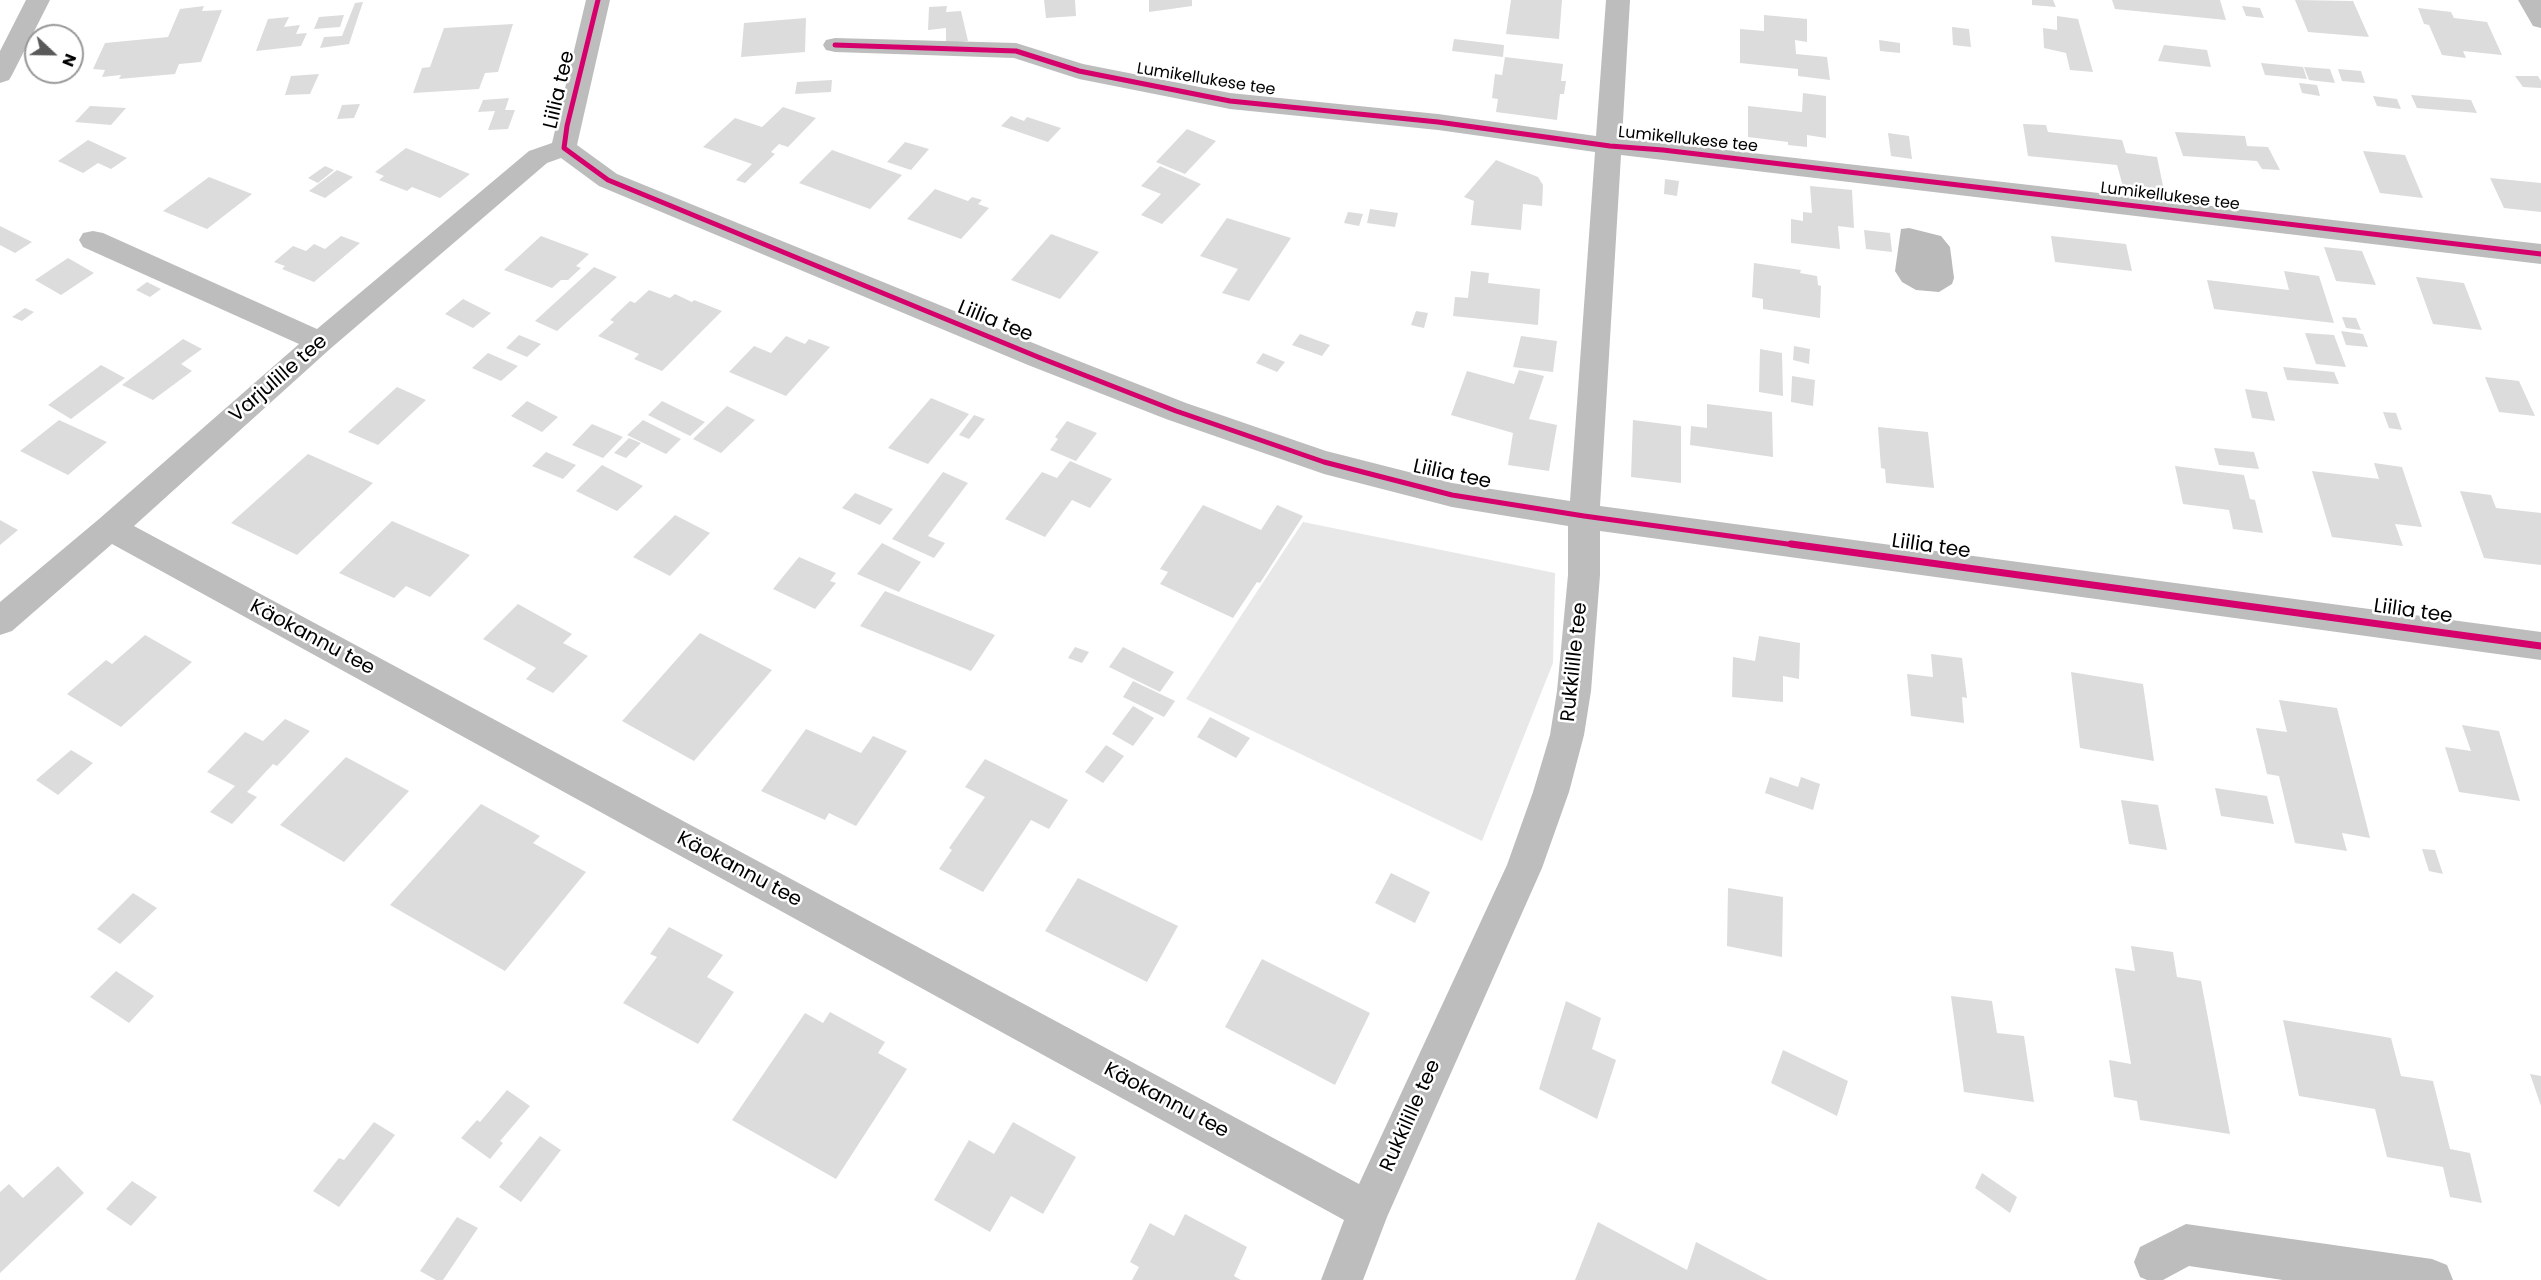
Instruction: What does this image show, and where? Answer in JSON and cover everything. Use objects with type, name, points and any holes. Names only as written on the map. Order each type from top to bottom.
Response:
[{"type":"street","points":[[0,75],[38,0]]},
{"type":"street","name":"Liilia tee","points":[[598,0],[567,126],[564,148],[608,180],[1038,357],[1176,411],[1324,462],[1452,495],[1584,516],[2541,646]]},
{"type":"street","name":"Rukkilille tee","points":[[1342,1280],[1368,1211],[1524,868],[1551,792],[1567,735],[1575,691],[1584,575],[1584,516],[1618,0]]},
{"type":"street","points":[[2530,0],[2541,21]]},
{"type":"street","name":"Lumikellukese tee","points":[[835,45],[1016,51],[1079,70],[1230,101],[1438,122],[1610,146],[1663,150],[2541,254]]},
{"type":"street","name":"Varjulille tee","points":[[0,621],[110,528],[320,342],[538,157],[564,148]]},
{"type":"street","points":[[93,240],[320,342]]},
{"type":"street","name":"Käokannu tee","points":[[110,528],[1368,1211]]},
{"type":"street","points":[[2155,1262],[2186,1245],[2432,1280]]},
{"type":"shaded area","points":[[1909,228],[1941,236],[1950,247],[1954,278],[1952,284],[1939,292],[1916,290],[1902,282],[1895,271],[1901,229]]},
{"type":"shaded area","points":[[1303,522],[1555,573],[1553,663],[1482,841],[1186,699]]},
{"type":"building","points":[[1044,0],[1075,0],[1076,16],[1046,18]]},
{"type":"building","points":[[1149,0],[1192,0],[1192,6],[1149,12]]},
{"type":"building","points":[[1511,0],[1562,0],[1559,39],[1506,34]]},
{"type":"building","points":[[2032,0],[2053,0],[2056,7],[2032,5]]},
{"type":"building","points":[[2112,0],[2220,0],[2226,20],[2115,9]]},
{"type":"building","points":[[2295,0],[2353,1],[2369,37],[2308,32]]},
{"type":"building","points":[[363,2],[349,44],[320,48],[324,37],[342,36],[355,3]]},
{"type":"building","points":[[204,6],[202,11],[222,10],[201,62],[179,64],[175,74],[119,79],[121,75],[102,77],[105,70],[93,69],[105,43],[168,37],[180,9]]},
{"type":"building","points":[[947,6],[946,12],[961,11],[968,41],[946,43],[946,28],[928,30],[929,7]]},
{"type":"building","points":[[2242,6],[2260,8],[2264,18],[2246,16]]},
{"type":"building","points":[[2418,8],[2451,12],[2454,18],[2487,22],[2502,55],[2463,51],[2466,58],[2442,55],[2429,25],[2424,24]]},
{"type":"building","points":[[344,15],[340,27],[314,29],[319,17]]},
{"type":"building","points":[[1764,15],[1807,19],[1807,42],[1795,40],[1796,54],[1827,57],[1830,80],[1798,76],[1798,69],[1740,63],[1740,29],[1764,31]]},
{"type":"building","points":[[2057,16],[2078,19],[2093,72],[2070,70],[2066,53],[2044,48],[2043,28],[2057,30]]},
{"type":"building","points":[[289,17],[284,27],[300,25],[296,34],[307,33],[301,46],[256,51],[268,19]]},
{"type":"building","points":[[806,18],[805,52],[741,57],[744,23]]},
{"type":"building","points":[[513,24],[498,72],[485,73],[479,89],[413,93],[422,68],[430,67],[444,28]]},
{"type":"building","points":[[1952,27],[1969,29],[1971,47],[1953,45]]},
{"type":"building","points":[[1454,39],[1504,45],[1503,57],[1452,51]]},
{"type":"building","points":[[1879,40],[1900,43],[1900,53],[1880,51]]},
{"type":"building","points":[[2164,45],[2207,50],[2211,67],[2158,61]]},
{"type":"building","points":[[1505,57],[1563,64],[1561,81],[1566,81],[1564,94],[1560,94],[1557,120],[1496,112],[1498,99],[1492,98],[1495,74],[1502,75]]},
{"type":"building","points":[[2261,63],[2303,67],[2307,79],[2265,75]]},
{"type":"building","points":[[2304,67],[2330,69],[2335,83],[2309,80]]},
{"type":"building","points":[[2338,69],[2361,71],[2365,83],[2342,81]]},
{"type":"building","points":[[319,74],[310,94],[285,95],[291,76]]},
{"type":"building","points":[[2515,76],[2538,76],[2541,88],[2523,87]]},
{"type":"building","points":[[832,80],[831,92],[795,94],[797,82]]},
{"type":"building","points":[[2299,83],[2317,85],[2320,96],[2302,93]]},
{"type":"building","points":[[1803,93],[1826,96],[1826,138],[1807,135],[1807,147],[1748,137],[1748,106],[1802,112]]},
{"type":"building","points":[[2411,95],[2471,100],[2477,113],[2417,108]]},
{"type":"building","points":[[2373,96],[2397,99],[2401,109],[2377,106]]},
{"type":"building","points":[[509,98],[505,110],[515,110],[508,129],[488,130],[495,111],[478,112],[483,100]]},
{"type":"building","points":[[360,104],[354,118],[337,119],[342,105]]},
{"type":"building","points":[[90,106],[126,108],[111,125],[75,122]]},
{"type":"building","points":[[783,107],[816,118],[788,147],[779,144],[771,152],[775,154],[745,183],[736,180],[752,164],[703,147],[735,118],[762,127]]},
{"type":"building","points":[[1011,116],[1024,121],[1027,117],[1061,128],[1048,142],[1001,126]]},
{"type":"building","points":[[2023,124],[2046,125],[2048,132],[2122,140],[2126,153],[2157,157],[2166,200],[2126,197],[2117,165],[2028,156]]},
{"type":"building","points":[[1187,129],[1216,141],[1185,174],[1156,162]]},
{"type":"building","points":[[2175,132],[2245,136],[2247,146],[2268,147],[2280,170],[2262,169],[2257,161],[2183,156]]},
{"type":"building","points":[[1888,133],[1909,136],[1912,159],[1891,156]]},
{"type":"building","points":[[88,140],[127,158],[111,169],[98,163],[83,173],[58,161]]},
{"type":"building","points":[[905,142],[929,149],[911,170],[887,162]]},
{"type":"building","points":[[406,148],[470,174],[440,198],[412,187],[407,191],[379,180],[384,176],[375,172]]},
{"type":"building","points":[[832,150],[902,175],[870,209],[799,183]]},
{"type":"building","points":[[2363,151],[2405,155],[2423,198],[2380,193]]},
{"type":"building","points":[[1496,160],[1538,177],[1543,185],[1542,206],[1523,204],[1521,230],[1471,225],[1474,201],[1464,197]]},
{"type":"building","points":[[325,166],[334,170],[318,183],[308,178]]},
{"type":"building","points":[[1160,166],[1201,184],[1162,224],[1141,215],[1161,194],[1141,186]]},
{"type":"building","points":[[337,170],[353,177],[325,198],[309,191]]},
{"type":"building","points":[[209,177],[252,194],[207,229],[163,211]]},
{"type":"building","points":[[2490,178],[2541,183],[2541,212],[2504,208]]},
{"type":"building","points":[[1665,179],[1679,181],[1677,196],[1664,194]]},
{"type":"building","points":[[1810,186],[1852,190],[1854,228],[1838,226],[1840,249],[1791,243],[1791,219],[1803,221],[1803,212],[1812,213]]},
{"type":"building","points":[[935,189],[968,201],[972,197],[982,200],[978,204],[989,208],[961,239],[907,219]]},
{"type":"building","points":[[1370,209],[1398,213],[1395,227],[1367,223]]},
{"type":"building","points":[[1348,212],[1363,214],[1359,226],[1344,223]]},
{"type":"building","points":[[1227,218],[1291,238],[1249,301],[1222,293],[1238,269],[1200,256]]},
{"type":"building","points":[[0,226],[32,242],[15,253],[0,245]]},
{"type":"building","points":[[1864,230],[1890,233],[1892,252],[1866,249]]},
{"type":"building","points":[[1051,234],[1099,252],[1060,299],[1011,280]]},
{"type":"building","points":[[341,236],[360,243],[314,282],[282,269],[285,266],[274,262],[293,246],[306,251],[314,244],[325,249]]},
{"type":"building","points":[[541,236],[589,254],[576,266],[581,268],[568,280],[561,280],[552,288],[504,270]]},
{"type":"building","points":[[2051,236],[2126,244],[2132,271],[2055,262]]},
{"type":"building","points":[[2324,247],[2362,251],[2376,285],[2336,281]]},
{"type":"building","points":[[68,258],[94,273],[61,295],[35,280]]},
{"type":"building","points":[[1754,263],[1801,270],[1800,273],[1817,276],[1818,285],[1821,286],[1820,318],[1763,309],[1763,299],[1752,297]]},
{"type":"building","points":[[594,267],[617,277],[557,331],[535,321]]},
{"type":"building","points":[[1471,271],[1489,273],[1488,283],[1540,289],[1538,325],[1453,316],[1455,297],[1468,298]]},
{"type":"building","points":[[2284,271],[2319,276],[2334,323],[2214,309],[2207,280],[2289,290]]},
{"type":"building","points":[[2416,277],[2464,283],[2482,330],[2433,324]]},
{"type":"building","points":[[147,282],[161,289],[150,297],[136,290]]},
{"type":"building","points":[[649,290],[670,298],[675,294],[722,311],[662,371],[634,359],[639,354],[598,336],[614,322],[610,320],[630,301],[635,303]]},
{"type":"building","points":[[463,299],[491,313],[473,328],[445,314]]},
{"type":"building","points":[[25,308],[34,312],[22,321],[12,317]]},
{"type":"building","points":[[1416,311],[1428,313],[1424,328],[1411,325]]},
{"type":"building","points":[[2342,317],[2356,318],[2361,330],[2346,328]]},
{"type":"building","points":[[2341,331],[2363,334],[2368,347],[2346,345]]},
{"type":"building","points":[[2305,333],[2334,335],[2346,367],[2316,364]]},
{"type":"building","points":[[1300,334],[1330,345],[1322,356],[1292,345]]},
{"type":"building","points":[[519,335],[541,344],[527,357],[506,348]]},
{"type":"building","points":[[786,336],[805,344],[809,339],[830,347],[786,396],[729,372],[754,346],[771,353]]},
{"type":"building","points":[[1521,336],[1557,341],[1553,372],[1513,367]]},
{"type":"building","points":[[183,339],[202,349],[181,364],[192,371],[153,400],[122,385]]},
{"type":"building","points":[[1794,346],[1810,349],[1809,364],[1793,360]]},
{"type":"building","points":[[1760,349],[1782,353],[1783,396],[1759,392]]},
{"type":"building","points":[[488,353],[518,366],[501,381],[472,368]]},
{"type":"building","points":[[1263,353],[1285,362],[1277,372],[1256,363]]},
{"type":"building","points":[[101,365],[125,378],[71,419],[48,405]]},
{"type":"building","points":[[2283,367],[2334,372],[2339,384],[2287,380]]},
{"type":"building","points":[[1519,370],[1544,376],[1529,419],[1557,425],[1549,471],[1508,465],[1513,433],[1451,415],[1467,371],[1514,384]]},
{"type":"building","points":[[1792,376],[1815,380],[1813,406],[1791,402]]},
{"type":"building","points":[[2485,377],[2519,381],[2535,416],[2499,412]]},
{"type":"building","points":[[397,387],[426,400],[378,445],[348,432]]},
{"type":"building","points":[[2245,389],[2267,392],[2275,421],[2252,418]]},
{"type":"building","points":[[931,398],[969,414],[928,464],[888,448]]},
{"type":"building","points":[[527,401],[558,417],[542,432],[511,416]]},
{"type":"building","points":[[662,401],[705,422],[690,436],[648,415]]},
{"type":"building","points":[[1707,404],[1772,412],[1773,457],[1690,445],[1691,426],[1707,428]]},
{"type":"building","points":[[727,406],[755,420],[721,453],[693,439]]},
{"type":"building","points":[[2383,412],[2396,413],[2402,430],[2389,428]]},
{"type":"building","points":[[974,415],[985,419],[969,439],[959,435]]},
{"type":"building","points":[[59,420],[107,442],[68,475],[20,451]]},
{"type":"building","points":[[643,420],[681,439],[666,454],[627,435]]},
{"type":"building","points":[[1633,420],[1681,426],[1681,483],[1631,477]]},
{"type":"building","points":[[1067,421],[1097,433],[1076,461],[1050,450],[1058,439],[1055,437]]},
{"type":"building","points":[[592,424],[623,437],[603,458],[572,445]]},
{"type":"building","points":[[1878,427],[1928,432],[1934,488],[1886,483],[1885,469],[1881,468]]},
{"type":"building","points":[[629,438],[641,443],[626,458],[614,453]]},
{"type":"building","points":[[2214,448],[2254,452],[2259,469],[2219,465]]},
{"type":"building","points":[[546,452],[576,465],[563,479],[532,466]]},
{"type":"building","points":[[308,454],[373,483],[297,555],[231,523]]},
{"type":"building","points":[[1070,461],[1112,479],[1090,508],[1072,500],[1045,537],[1005,519],[1042,472],[1057,478]]},
{"type":"building","points":[[2374,463],[2402,467],[2422,527],[2395,524],[2403,546],[2332,537],[2312,471],[2379,479]]},
{"type":"building","points":[[602,465],[643,486],[617,511],[576,491]]},
{"type":"building","points":[[2175,466],[2244,475],[2250,499],[2255,500],[2263,533],[2233,529],[2229,510],[2183,504]]},
{"type":"building","points":[[943,472],[968,483],[928,536],[945,543],[934,558],[892,539]]},
{"type":"building","points":[[2460,491],[2491,495],[2496,508],[2541,513],[2541,565],[2484,558]]},
{"type":"building","points":[[855,493],[893,509],[880,525],[842,508]]},
{"type":"building","points":[[1203,505],[1261,530],[1277,505],[1303,516],[1260,583],[1257,582],[1233,618],[1160,584],[1168,572],[1160,569]]},
{"type":"building","points":[[675,515],[710,533],[670,576],[633,557]]},
{"type":"building","points":[[0,520],[18,530],[0,545]]},
{"type":"building","points":[[392,521],[470,555],[430,597],[406,586],[394,598],[339,573]]},
{"type":"building","points":[[882,543],[921,562],[899,592],[857,574]]},
{"type":"building","points":[[799,557],[836,573],[830,581],[836,583],[815,609],[773,589]]},
{"type":"building","points":[[885,591],[995,635],[971,671],[860,626]]},
{"type":"building","points":[[518,604],[572,634],[563,643],[588,656],[553,693],[526,679],[536,668],[483,639]]},
{"type":"building","points":[[700,633],[772,670],[694,761],[622,721]]},
{"type":"building","points":[[145,635],[192,662],[121,727],[67,694],[106,660],[112,664]]},
{"type":"building","points":[[1759,636],[1800,643],[1799,679],[1783,676],[1783,702],[1732,697],[1733,657],[1755,661]]},
{"type":"building","points":[[1075,647],[1089,652],[1082,663],[1068,658]]},
{"type":"building","points":[[1123,647],[1174,672],[1160,692],[1109,667]]},
{"type":"building","points":[[1931,654],[1962,658],[1967,698],[1962,697],[1964,723],[1911,716],[1907,674],[1933,677]]},
{"type":"building","points":[[2071,672],[2143,684],[2154,761],[2080,748]]},
{"type":"building","points":[[1133,681],[1175,701],[1164,717],[1123,697]]},
{"type":"building","points":[[2279,700],[2337,708],[2370,838],[2342,833],[2347,851],[2295,843],[2279,776],[2267,774],[2256,728],[2287,732]]},
{"type":"building","points":[[1133,706],[1154,718],[1133,746],[1112,734]]},
{"type":"building","points":[[1210,717],[1250,738],[1236,758],[1197,737]]},
{"type":"building","points":[[285,719],[310,731],[277,766],[273,764],[247,792],[257,797],[232,824],[210,812],[235,786],[207,772],[245,732],[263,741]]},
{"type":"building","points":[[2462,725],[2499,731],[2520,801],[2459,792],[2445,747],[2471,751]]},
{"type":"building","points":[[806,729],[861,753],[873,736],[907,751],[856,826],[829,813],[825,820],[761,791]]},
{"type":"building","points":[[1106,745],[1124,756],[1103,783],[1085,772]]},
{"type":"building","points":[[71,750],[93,763],[58,795],[36,780]]},
{"type":"building","points":[[346,757],[409,791],[344,862],[280,825]]},
{"type":"building","points":[[985,759],[1068,800],[1049,829],[1031,820],[983,892],[939,869],[952,850],[949,848],[985,797],[965,787]]},
{"type":"building","points":[[1770,777],[1798,787],[1801,777],[1820,784],[1813,810],[1765,793]]},
{"type":"building","points":[[2215,788],[2267,796],[2274,824],[2221,816]]},
{"type":"building","points":[[2121,800],[2158,805],[2167,850],[2129,844]]},
{"type":"building","points":[[481,804],[540,836],[533,843],[586,872],[505,971],[390,905]]},
{"type":"building","points":[[2422,849],[2435,850],[2443,874],[2429,871]]},
{"type":"building","points":[[1391,873],[1430,892],[1415,923],[1375,903]]},
{"type":"building","points":[[1078,878],[1178,926],[1147,982],[1045,931]]},
{"type":"building","points":[[1728,888],[1783,897],[1782,957],[1727,946]]},
{"type":"building","points":[[133,893],[157,908],[120,944],[97,929]]},
{"type":"building","points":[[669,927],[723,955],[707,977],[734,992],[698,1044],[623,1003],[657,957],[650,954]]},
{"type":"building","points":[[2131,946],[2173,952],[2177,977],[2201,981],[2230,1134],[2140,1120],[2137,1101],[2114,1097],[2109,1060],[2131,1064],[2115,968],[2135,971]]},
{"type":"building","points":[[1262,959],[1370,1013],[1335,1085],[1225,1027]]},
{"type":"building","points":[[116,971],[154,996],[129,1023],[90,997]]},
{"type":"building","points":[[1951,996],[1992,1001],[1997,1033],[2024,1036],[2034,1102],[1964,1092]]},
{"type":"building","points":[[1566,1001],[1601,1018],[1592,1049],[1616,1060],[1597,1119],[1539,1089]]},
{"type":"building","points":[[830,1012],[885,1042],[878,1053],[907,1069],[836,1179],[732,1120],[805,1013],[823,1023]]},
{"type":"building","points":[[2283,1020],[2391,1038],[2401,1076],[2433,1081],[2450,1149],[2470,1153],[2482,1203],[2450,1197],[2443,1167],[2387,1157],[2375,1109],[2299,1096]]},
{"type":"building","points":[[1783,1050],[1848,1081],[1837,1116],[1771,1083]]},
{"type":"building","points":[[2530,1074],[2541,1076],[2541,1106]]},
{"type":"building","points":[[507,1090],[530,1106],[500,1141],[503,1143],[490,1159],[461,1138],[477,1120],[480,1122]]},
{"type":"building","points":[[374,1122],[395,1135],[339,1207],[313,1191],[339,1158],[344,1160]]},
{"type":"building","points":[[1013,1122],[1076,1157],[1043,1214],[1011,1196],[990,1232],[934,1200],[969,1140],[994,1154]]},
{"type":"building","points":[[540,1136],[561,1150],[521,1202],[499,1187]]},
{"type":"building","points":[[58,1166],[84,1193],[0,1273],[0,1192],[9,1184],[23,1198]]},
{"type":"building","points":[[1982,1173],[2017,1197],[2010,1213],[1975,1188]]},
{"type":"building","points":[[132,1181],[157,1197],[131,1226],[106,1209]]},
{"type":"building","points":[[1185,1214],[1247,1247],[1234,1276],[1241,1280],[1132,1280],[1139,1267],[1130,1262],[1150,1223],[1174,1236]]},
{"type":"building","points":[[457,1217],[478,1228],[443,1280],[436,1280],[420,1271]]},
{"type":"building","points":[[1598,1222],[1687,1270],[1696,1242],[1768,1280],[1575,1280]]},
{"type":"cycle path","points":[[598,0],[567,126],[564,148],[608,180],[1038,357],[1176,411],[1324,462],[1452,495],[1584,516],[2541,646]]},
{"type":"cycle path","points":[[835,45],[1016,51],[1079,71],[1230,101],[1438,122],[1610,146],[1663,150],[2541,254]]}]
